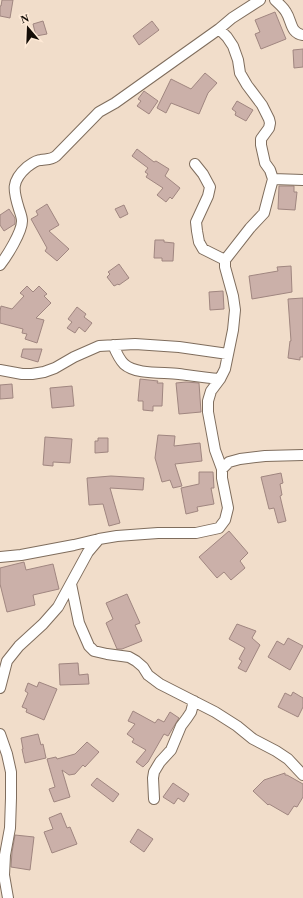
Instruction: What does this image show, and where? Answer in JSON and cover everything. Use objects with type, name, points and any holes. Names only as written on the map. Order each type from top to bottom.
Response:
[{"type":"street","points":[[0,265],[10,250],[21,227],[22,220],[14,188],[15,182],[20,174],[28,166],[37,161],[42,159],[52,159],[99,112],[115,103],[219,29],[232,18],[260,0]]},
{"type":"street","points":[[275,0],[287,12],[295,32],[303,35]]},
{"type":"street","points":[[0,557],[74,545],[117,536],[196,533],[219,528],[225,520],[228,508],[222,478],[222,469],[215,450],[208,412],[208,401],[211,391],[225,369],[233,330],[235,310],[233,296],[225,267],[225,260],[264,213],[273,179],[270,170],[265,163],[261,145],[261,139],[269,128],[269,119],[262,105],[240,73],[238,60],[233,46],[219,29]]},
{"type":"street","points":[[195,164],[204,174],[210,187],[208,196],[196,222],[199,242],[203,249],[225,260]]},
{"type":"street","points":[[273,179],[303,180]]},
{"type":"street","points":[[0,370],[22,374],[44,372],[99,346],[113,345],[135,344],[179,347],[228,354]]},
{"type":"street","points":[[113,345],[120,360],[125,366],[133,369],[146,373],[178,374],[220,379]]},
{"type":"street","points":[[222,469],[229,462],[240,459],[265,456],[303,455]]},
{"type":"street","points":[[0,688],[7,661],[19,646],[58,608],[88,552],[99,539]]},
{"type":"street","points":[[71,584],[79,623],[89,646],[94,651],[129,657],[136,661],[143,667],[148,675],[160,684],[215,712],[237,726],[253,739],[288,759],[303,775]]},
{"type":"street","points":[[154,799],[154,772],[170,750],[181,726],[191,712],[194,701]]},
{"type":"street","points":[[0,734],[11,772],[10,828],[5,855],[4,875],[8,898]]},
{"type":"building","points":[[2,0],[13,0],[10,18],[0,16],[0,6]]},
{"type":"building","points":[[275,12],[286,39],[261,49],[255,34],[260,32],[255,20]]},
{"type":"building","points":[[43,21],[47,34],[36,36],[33,24]]},
{"type":"building","points":[[152,21],[159,30],[139,45],[133,36]]},
{"type":"building","points":[[303,49],[303,67],[294,68],[293,50]]},
{"type":"building","points":[[205,73],[217,83],[208,93],[199,114],[171,103],[166,113],[157,108],[171,79],[191,89]]},
{"type":"building","points":[[144,91],[158,101],[149,114],[137,106],[141,101],[138,99]]},
{"type":"building","points":[[237,101],[253,110],[246,121],[235,115],[236,112],[232,109]]},
{"type":"building","points":[[137,149],[154,162],[156,161],[169,169],[165,176],[180,188],[172,199],[170,197],[166,202],[157,195],[163,188],[146,177],[148,174],[145,172],[148,168],[132,156]]},
{"type":"building","points":[[279,186],[294,186],[294,192],[297,192],[295,210],[278,209]]},
{"type":"building","points":[[47,204],[59,225],[49,231],[69,249],[57,261],[45,251],[47,248],[31,219],[38,215],[36,211]]},
{"type":"building","points":[[124,205],[128,214],[120,218],[115,209]]},
{"type":"building","points":[[9,209],[15,218],[15,224],[4,231],[0,225],[0,215]]},
{"type":"building","points":[[155,240],[164,240],[164,242],[174,243],[173,261],[162,261],[162,258],[154,258]]},
{"type":"building","points":[[119,264],[129,278],[119,285],[114,286],[107,277],[110,274],[108,272]]},
{"type":"building","points":[[291,266],[292,292],[252,299],[249,276],[278,271],[277,267]]},
{"type":"building","points":[[27,286],[33,292],[39,286],[47,294],[44,296],[51,303],[36,318],[44,320],[37,343],[25,339],[27,334],[22,333],[23,329],[0,323],[1,306],[12,309],[24,296],[20,293]]},
{"type":"building","points":[[223,291],[224,309],[210,310],[209,292]]},
{"type":"building","points":[[303,298],[303,357],[300,357],[300,360],[288,358],[291,341],[288,299]]},
{"type":"building","points":[[77,307],[86,314],[84,317],[92,323],[85,332],[79,327],[75,333],[67,328],[72,322],[68,319]]},
{"type":"building","points":[[23,349],[42,349],[38,362],[21,357]]},
{"type":"building","points":[[140,379],[163,383],[162,406],[153,406],[153,411],[143,410],[143,401],[138,401]]},
{"type":"building","points":[[176,383],[199,383],[201,412],[179,414]]},
{"type":"building","points":[[12,384],[13,398],[0,399],[0,385]]},
{"type":"building","points":[[72,386],[74,406],[52,408],[50,388]]},
{"type":"building","points":[[158,435],[175,436],[174,446],[200,443],[202,461],[175,464],[182,486],[173,488],[170,480],[162,482],[155,458]]},
{"type":"building","points":[[45,437],[72,439],[70,463],[53,462],[53,466],[43,465]]},
{"type":"building","points":[[98,438],[108,438],[108,452],[95,453],[95,441],[98,441]]},
{"type":"building","points":[[199,472],[213,472],[214,488],[211,488],[214,504],[197,507],[198,511],[186,514],[181,488],[199,484]]},
{"type":"building","points":[[281,473],[283,483],[280,484],[282,495],[280,496],[286,521],[278,523],[274,508],[269,509],[261,477]]},
{"type":"building","points":[[111,476],[144,478],[143,490],[110,488],[120,523],[109,526],[103,504],[89,505],[87,478]]},
{"type":"building","points":[[229,531],[248,553],[240,561],[245,568],[231,580],[224,572],[217,578],[199,557]]},
{"type":"building","points":[[24,562],[26,570],[53,564],[59,589],[33,595],[35,605],[7,612],[0,584],[0,568]]},
{"type":"building","points":[[127,594],[140,623],[135,625],[142,641],[122,649],[117,649],[106,623],[113,619],[106,603]]},
{"type":"building","points":[[237,624],[256,631],[252,638],[260,645],[246,672],[238,668],[242,661],[239,659],[245,648],[229,639]]},
{"type":"building","points":[[288,638],[303,646],[290,670],[268,657],[277,641],[284,645]]},
{"type":"building","points":[[78,663],[79,675],[88,674],[89,684],[60,685],[59,664]]},
{"type":"building","points":[[39,682],[57,689],[44,720],[26,712],[27,709],[22,707],[28,693],[25,691],[28,683],[37,687]]},
{"type":"building","points":[[293,692],[303,698],[303,707],[298,717],[278,707],[285,693],[291,696]]},
{"type":"building","points":[[133,711],[155,723],[158,719],[164,722],[170,712],[179,718],[168,736],[164,734],[148,762],[143,767],[136,762],[146,750],[132,742],[134,739],[127,734],[135,724],[128,721]]},
{"type":"building","points":[[38,734],[41,745],[43,744],[46,758],[25,763],[21,738]]},
{"type":"building","points":[[87,742],[99,752],[85,767],[83,765],[75,774],[69,775],[62,770],[70,797],[54,802],[49,789],[55,787],[47,759],[56,757],[57,759],[75,754]]},
{"type":"building","points":[[285,773],[285,775],[303,784],[303,797],[297,807],[294,806],[288,815],[269,804],[268,805],[253,791],[264,780]]},
{"type":"building","points":[[97,778],[119,794],[113,802],[91,785]]},
{"type":"building","points":[[173,783],[189,794],[184,802],[178,798],[174,804],[163,797]]},
{"type":"building","points":[[61,813],[67,828],[70,827],[77,844],[52,853],[44,832],[53,829],[49,818]]},
{"type":"building","points":[[138,829],[153,839],[144,852],[130,842]]},
{"type":"building","points":[[15,835],[34,837],[30,870],[11,867]]}]
